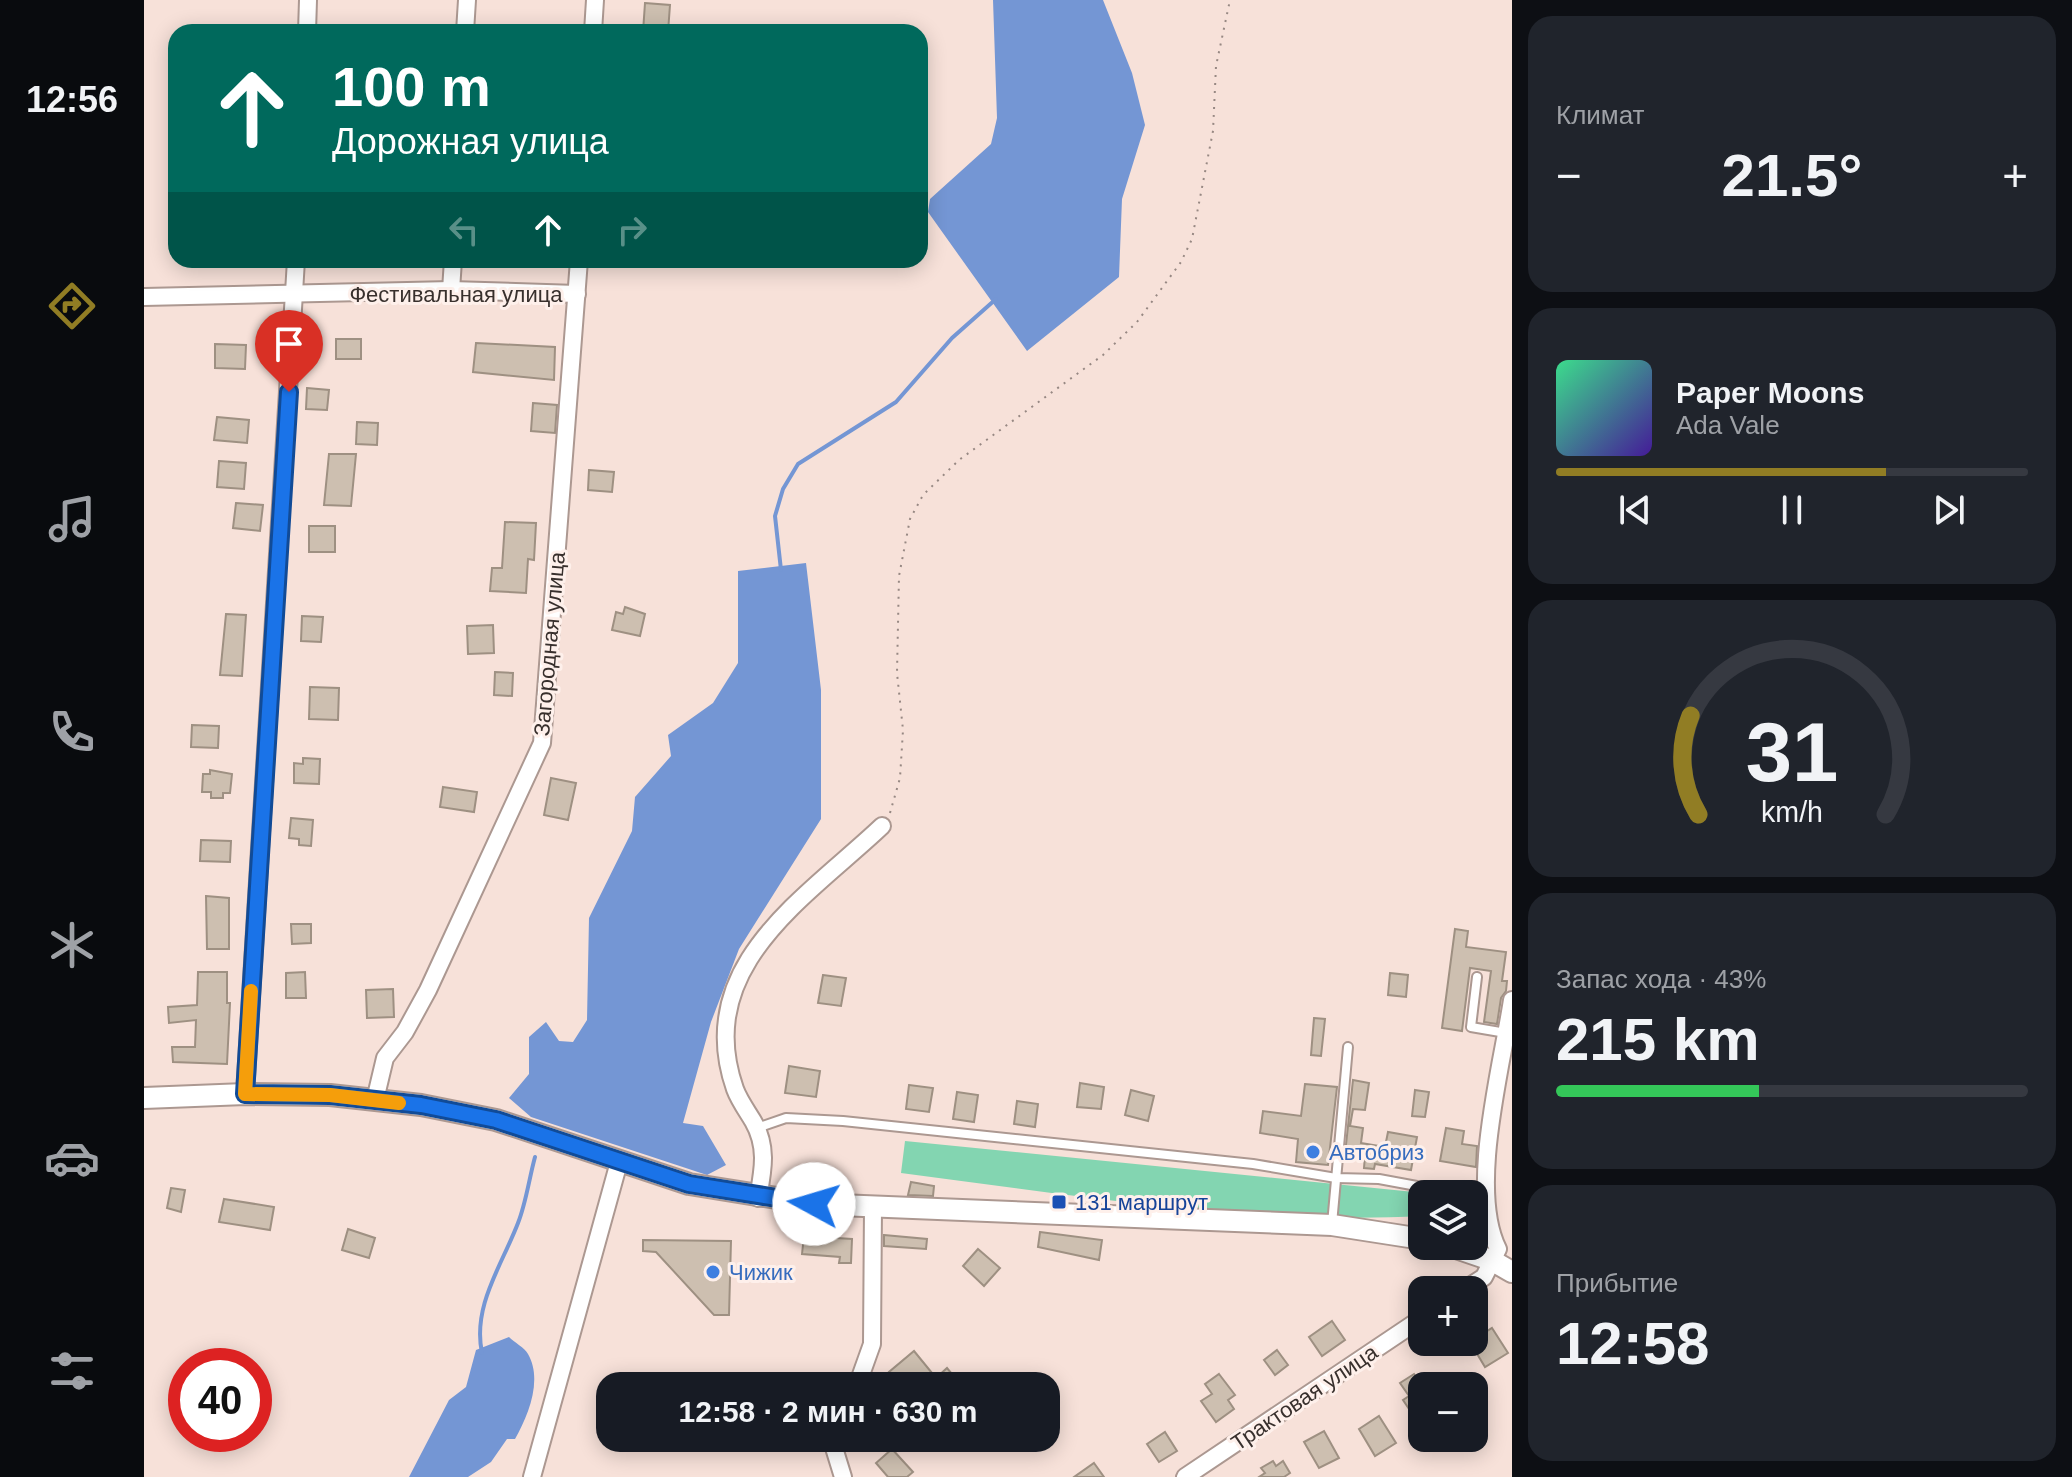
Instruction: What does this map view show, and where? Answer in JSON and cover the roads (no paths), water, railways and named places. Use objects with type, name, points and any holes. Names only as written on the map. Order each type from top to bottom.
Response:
[{"type":"street","points":[[307,24],[308,0]]},
{"type":"street","points":[[466,24],[467,0]]},
{"type":"street","points":[[594,24],[595,0]]},
{"type":"street","points":[[245,1094],[296,268]]},
{"type":"street","points":[[451,290],[452,268]]},
{"type":"street","name":"Загородная улица","points":[[375,1100],[385,1058],[405,1032],[428,990],[542,743],[579,268]]},
{"type":"street","name":"Фестивальная улица","points":[[144,297],[295,296],[451,290],[577,294]]},
{"type":"street","points":[[758,1198],[765,1149],[757,1128],[735,1091],[724,1039],[734,988],[748,959],[776,921],[882,826]]},
{"type":"street","points":[[1484,1180],[1512,1000]]},
{"type":"street","points":[[144,1098],[330,1095],[421,1105],[496,1120],[689,1184],[758,1198],[873,1207],[1332,1225],[1408,1237]]},
{"type":"street","points":[[532,1477],[619,1162]]},
{"type":"street","points":[[862,1372],[872,1344],[873,1207]]},
{"type":"street","points":[[1486,1276],[1505,1265],[1488,1222]]},
{"type":"street","name":"Трактовая улица","points":[[1185,1477],[1408,1327]]},
{"type":"street","points":[[835,1452],[843,1477]]},
{"type":"lane","points":[[1477,977],[1471,1027],[1507,1033]]},
{"type":"lane","points":[[1332,1225],[1348,1047]]},
{"type":"lane","points":[[757,1128],[786,1118],[843,1121],[1253,1164],[1336,1178],[1379,1179],[1408,1184]]},
{"type":"water","points":[[993,0],[1103,0],[1132,73],[1145,125],[1122,199],[1119,277],[1027,351],[928,212],[930,199],[991,144],[997,118]]},
{"type":"water","points":[[806,563],[821,690],[821,819],[739,949],[711,1022],[683,1123],[703,1126],[726,1165],[707,1175],[531,1117],[509,1098],[529,1074],[529,1037],[546,1022],[559,1041],[573,1042],[587,1020],[589,918],[632,831],[635,797],[671,756],[668,735],[713,703],[738,663],[738,571]]},
{"type":"water","points":[[509,1337],[527,1352],[534,1375],[529,1409],[515,1439],[507,1439],[491,1462],[468,1477],[409,1477],[449,1400],[466,1387],[476,1350]]},
{"type":"waterway","points":[[781,570],[775,516],[783,489],[798,464],[896,402],[952,338],[996,299]]},
{"type":"waterway","points":[[482,1353],[480,1336],[485,1302],[521,1215],[535,1157]]},
{"type":"place","name":"Автобриз","points":[[1313,1152]]},
{"type":"place","name":"131 маршрут","points":[[1059,1202]]},
{"type":"place","name":"Чижик","points":[[713,1272]]}]
